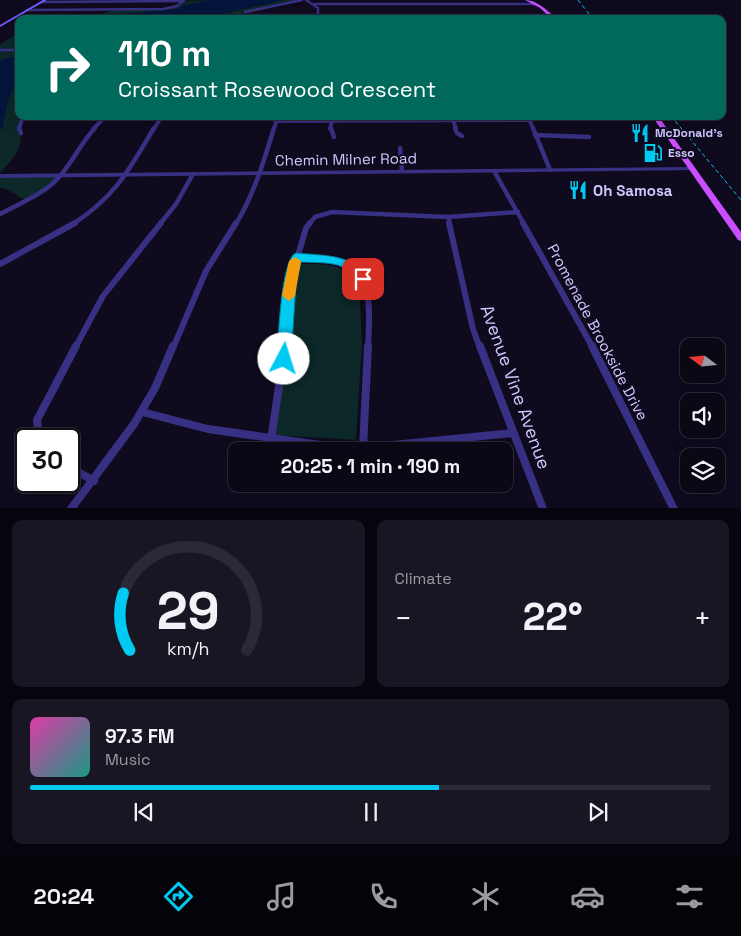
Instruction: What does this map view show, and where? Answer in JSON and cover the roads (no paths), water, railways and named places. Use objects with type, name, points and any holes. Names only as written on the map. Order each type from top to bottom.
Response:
[{"type":"main road","points":[[527,0],[550,14]]},
{"type":"main road","points":[[19,15],[44,1]]},
{"type":"main road","points":[[0,26],[15,17]]},
{"type":"main road","points":[[658,120],[741,238]]},
{"type":"main road","points":[[732,226],[741,243]]},
{"type":"street","points":[[125,10],[136,0]]},
{"type":"street","points":[[44,1],[184,0]]},
{"type":"street","points":[[27,10],[171,8],[184,0]]},
{"type":"street","points":[[245,14],[302,0]]},
{"type":"street","points":[[306,0],[318,8],[317,15]]},
{"type":"street","points":[[313,4],[363,2],[535,4]]},
{"type":"street","points":[[363,2],[364,15],[550,14]]},
{"type":"street","points":[[424,2],[428,15]]},
{"type":"street","points":[[234,15],[269,15]]},
{"type":"street","points":[[0,50],[15,50]]},
{"type":"street","points":[[21,120],[19,128],[21,133]]},
{"type":"street","points":[[0,214],[45,190],[60,176],[83,140],[102,120]]},
{"type":"street","points":[[0,264],[98,207],[111,195],[126,174],[160,120]]},
{"type":"street","points":[[71,508],[94,481],[142,412],[206,271],[245,209],[261,172],[276,120]]},
{"type":"street","points":[[304,120],[453,120],[457,133],[462,136]]},
{"type":"street","points":[[530,120],[550,170]]},
{"type":"street","points":[[332,121],[330,131],[334,136]]},
{"type":"street","points":[[535,135],[589,137]]},
{"type":"street","points":[[400,148],[402,171]]},
{"type":"street","name":"Chemin Milner Road","points":[[0,176],[693,169]]},
{"type":"street","name":"Promenade Brookside Drive","points":[[494,171],[598,358],[674,508]]},
{"type":"street","points":[[38,428],[38,420],[103,296],[176,204],[193,174]]},
{"type":"street","points":[[271,440],[284,359],[290,283],[306,228],[315,217],[332,212],[448,217],[518,212]]},
{"type":"street","name":"Avenue Vine Avenue","points":[[448,217],[473,329],[543,508]]},
{"type":"street","points":[[296,258],[341,262],[353,267],[363,279],[367,313],[366,427],[364,442]]},
{"type":"street","points":[[142,412],[208,429],[294,442]]},
{"type":"street","points":[[423,442],[513,433]]},
{"type":"street","points":[[80,473],[94,481]]},
{"type":"water","points":[[213,0],[283,0],[216,15],[120,15],[179,9],[184,5]]},
{"type":"water","points":[[15,57],[15,85],[9,97],[3,122],[4,125],[0,130],[0,61]]},
{"type":"waterway","points":[[109,12],[113,15]]},
{"type":"railway","points":[[578,0],[590,15]]},
{"type":"railway","points":[[674,120],[741,200]]},
{"type":"place","name":"McDonald's","points":[[640,133]]},
{"type":"place","name":"Esso","points":[[653,153]]},
{"type":"place","name":"Oh Samosa","points":[[578,190]]}]
